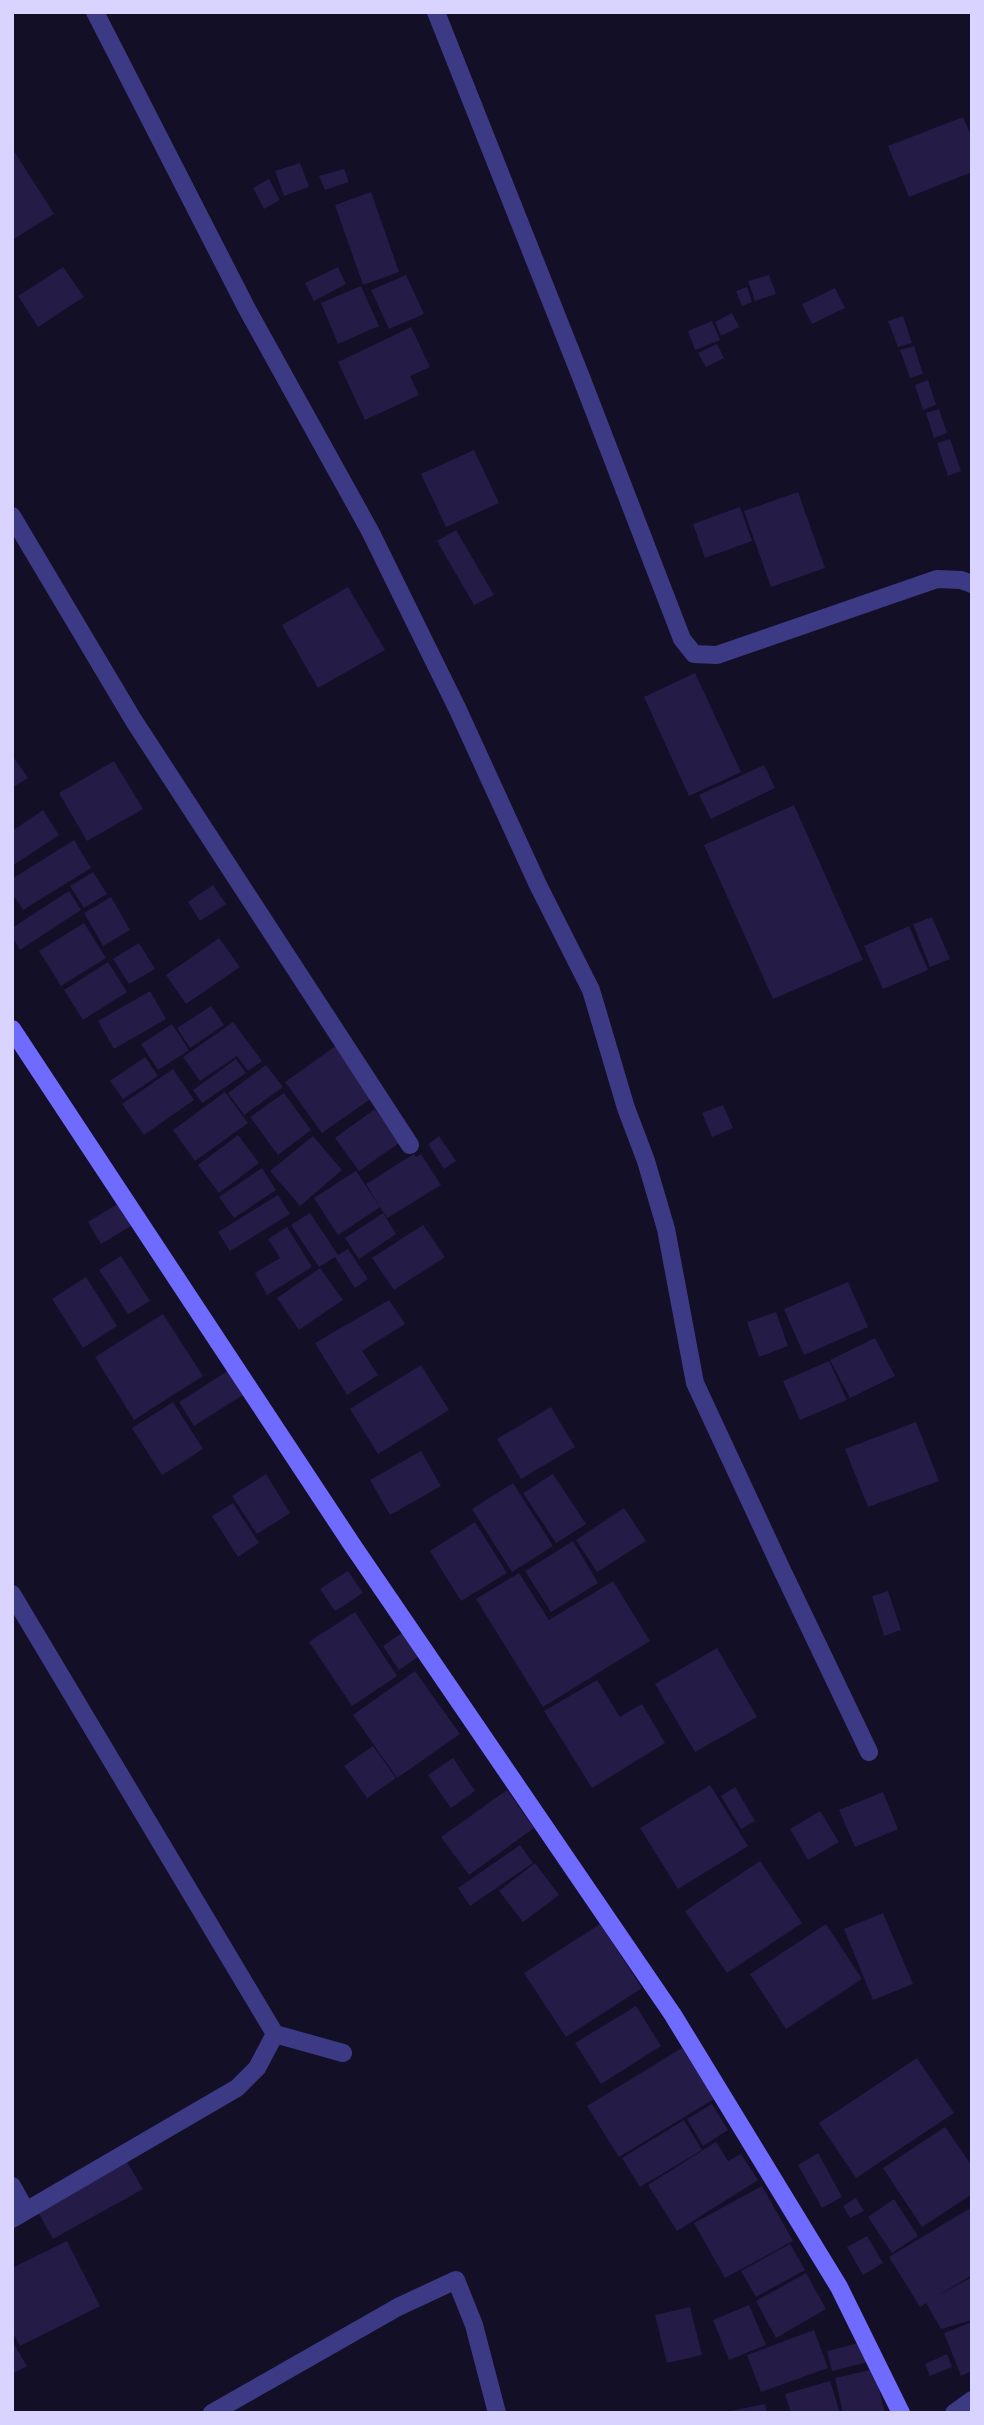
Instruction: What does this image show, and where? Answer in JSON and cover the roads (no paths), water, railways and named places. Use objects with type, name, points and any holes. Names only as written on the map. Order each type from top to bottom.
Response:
[{"type":"main road","points":[[12,1029],[353,1546],[674,2014],[839,2287],[901,2413]]},
{"type":"street","points":[[95,12],[247,309],[370,531],[458,710],[538,885],[591,990],[666,1229],[695,1383],[869,1752]]},
{"type":"street","points":[[436,12],[682,639],[694,654],[717,655],[937,579],[961,580],[972,584]]},
{"type":"street","points":[[12,516],[134,721],[410,1144]]},
{"type":"street","points":[[12,1594],[275,2034],[343,2053]]},
{"type":"street","points":[[12,2186],[19,2215],[236,2088],[257,2068],[275,2034]]},
{"type":"street","points":[[212,2413],[398,2307],[456,2280],[474,2325],[497,2413]]},
{"type":"street","points":[[954,2413],[972,2400]]}]
